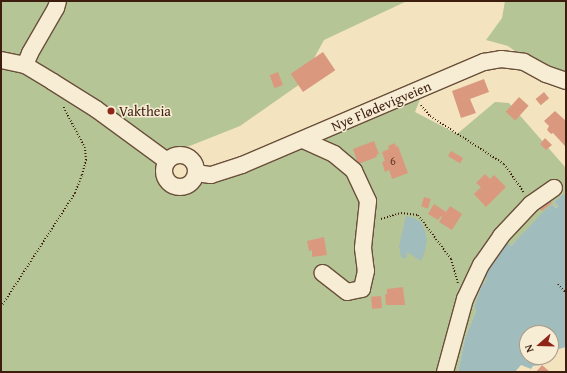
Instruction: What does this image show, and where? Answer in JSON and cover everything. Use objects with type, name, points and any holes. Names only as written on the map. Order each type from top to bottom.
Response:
[{"type":"street","points":[[25,65],[30,53],[56,8],[58,1]]},
{"type":"street","name":"Nye Flødevigveien","points":[[196,173],[211,175],[242,164],[303,140],[484,62],[501,59],[524,62],[546,74],[566,81]]},
{"type":"street","points":[[1,60],[25,65],[54,82],[96,109],[167,161]]},
{"type":"street","points":[[303,140],[334,154],[354,171],[368,201],[362,248],[366,271],[362,289],[347,292],[323,273]]},
{"type":"street","points":[[176,155],[186,156],[194,163],[196,173],[195,178],[187,185],[182,187],[172,184],[165,176],[164,171],[167,161],[176,155]]},
{"type":"street","points":[[446,372],[465,299],[481,265],[501,236],[531,204],[554,188]]},
{"type":"path","points":[[1,307],[75,193],[86,160],[85,148],[59,99],[54,82]]},
{"type":"path","points":[[411,93],[430,116],[504,164],[531,204]]},
{"type":"path","points":[[366,220],[379,220],[401,213],[418,215],[451,259],[458,284]]},
{"type":"path","points":[[558,284],[566,293]]},
{"type":"green space","points":[[1,1],[407,1],[324,40],[300,84],[240,126],[172,153],[161,172],[192,186],[261,163],[424,89],[415,112],[457,134],[495,102],[509,103],[566,168],[566,192],[554,202],[558,206],[556,208],[552,204],[511,246],[498,254],[491,266],[488,279],[481,287],[474,307],[476,311],[465,338],[458,372],[1,372]]},
{"type":"green space","points":[[505,1],[566,1],[566,75],[552,78],[508,46],[486,40],[502,18]]},
{"type":"water","points":[[566,192],[566,347],[559,349],[559,325],[519,325],[519,365],[521,365],[515,372],[458,372],[465,338],[476,311],[474,307],[481,287],[487,279],[484,276],[490,265],[499,254],[498,253],[508,243],[511,246],[552,204],[556,208],[558,206],[554,202]]},
{"type":"water","points":[[406,216],[421,222],[425,231],[427,240],[421,261],[407,252],[406,259],[401,257],[399,246]]},
{"type":"water","points":[[521,365],[542,365],[533,366],[531,369]]},
{"type":"building","points":[[323,52],[335,70],[303,92],[291,74]]},
{"type":"building","points":[[278,72],[283,85],[275,88],[270,75]]},
{"type":"building","points":[[484,79],[489,92],[470,99],[476,113],[461,118],[452,91]]},
{"type":"building","points":[[544,92],[549,98],[541,105],[536,99]]},
{"type":"building","points":[[519,97],[529,106],[515,121],[506,112]]},
{"type":"building","points":[[555,111],[566,121],[565,146],[553,133],[551,134],[547,130],[549,126],[544,121]]},
{"type":"building","points":[[545,138],[552,145],[546,150],[540,144]]},
{"type":"building","points":[[374,141],[379,154],[376,155],[377,157],[358,164],[353,149]]},
{"type":"building","points":[[395,143],[396,147],[398,146],[408,173],[392,179],[389,170],[385,172],[382,162],[385,161],[382,152],[389,149],[388,146]]},
{"type":"building","points":[[451,151],[463,158],[460,163],[448,156]]},
{"type":"building","points":[[485,174],[490,179],[494,175],[506,187],[486,207],[474,194],[481,187],[476,183]]},
{"type":"building","points":[[424,197],[431,199],[428,209],[421,207]]},
{"type":"building","points":[[547,198],[552,203],[542,211],[538,206]]},
{"type":"building","points":[[434,204],[446,212],[450,206],[462,214],[452,230],[439,222],[442,217],[441,216],[438,220],[428,214]]},
{"type":"building","points":[[324,237],[327,255],[312,257],[312,250],[309,251],[307,241]]},
{"type":"building","points":[[403,287],[405,305],[386,305],[385,294],[387,294],[387,289]]},
{"type":"building","points":[[381,296],[382,308],[372,309],[371,297]]},
{"type":"building","points":[[542,365],[550,372],[536,372]]},
{"type":"place","name":"Vaktheia","points":[[111,111]]}]
